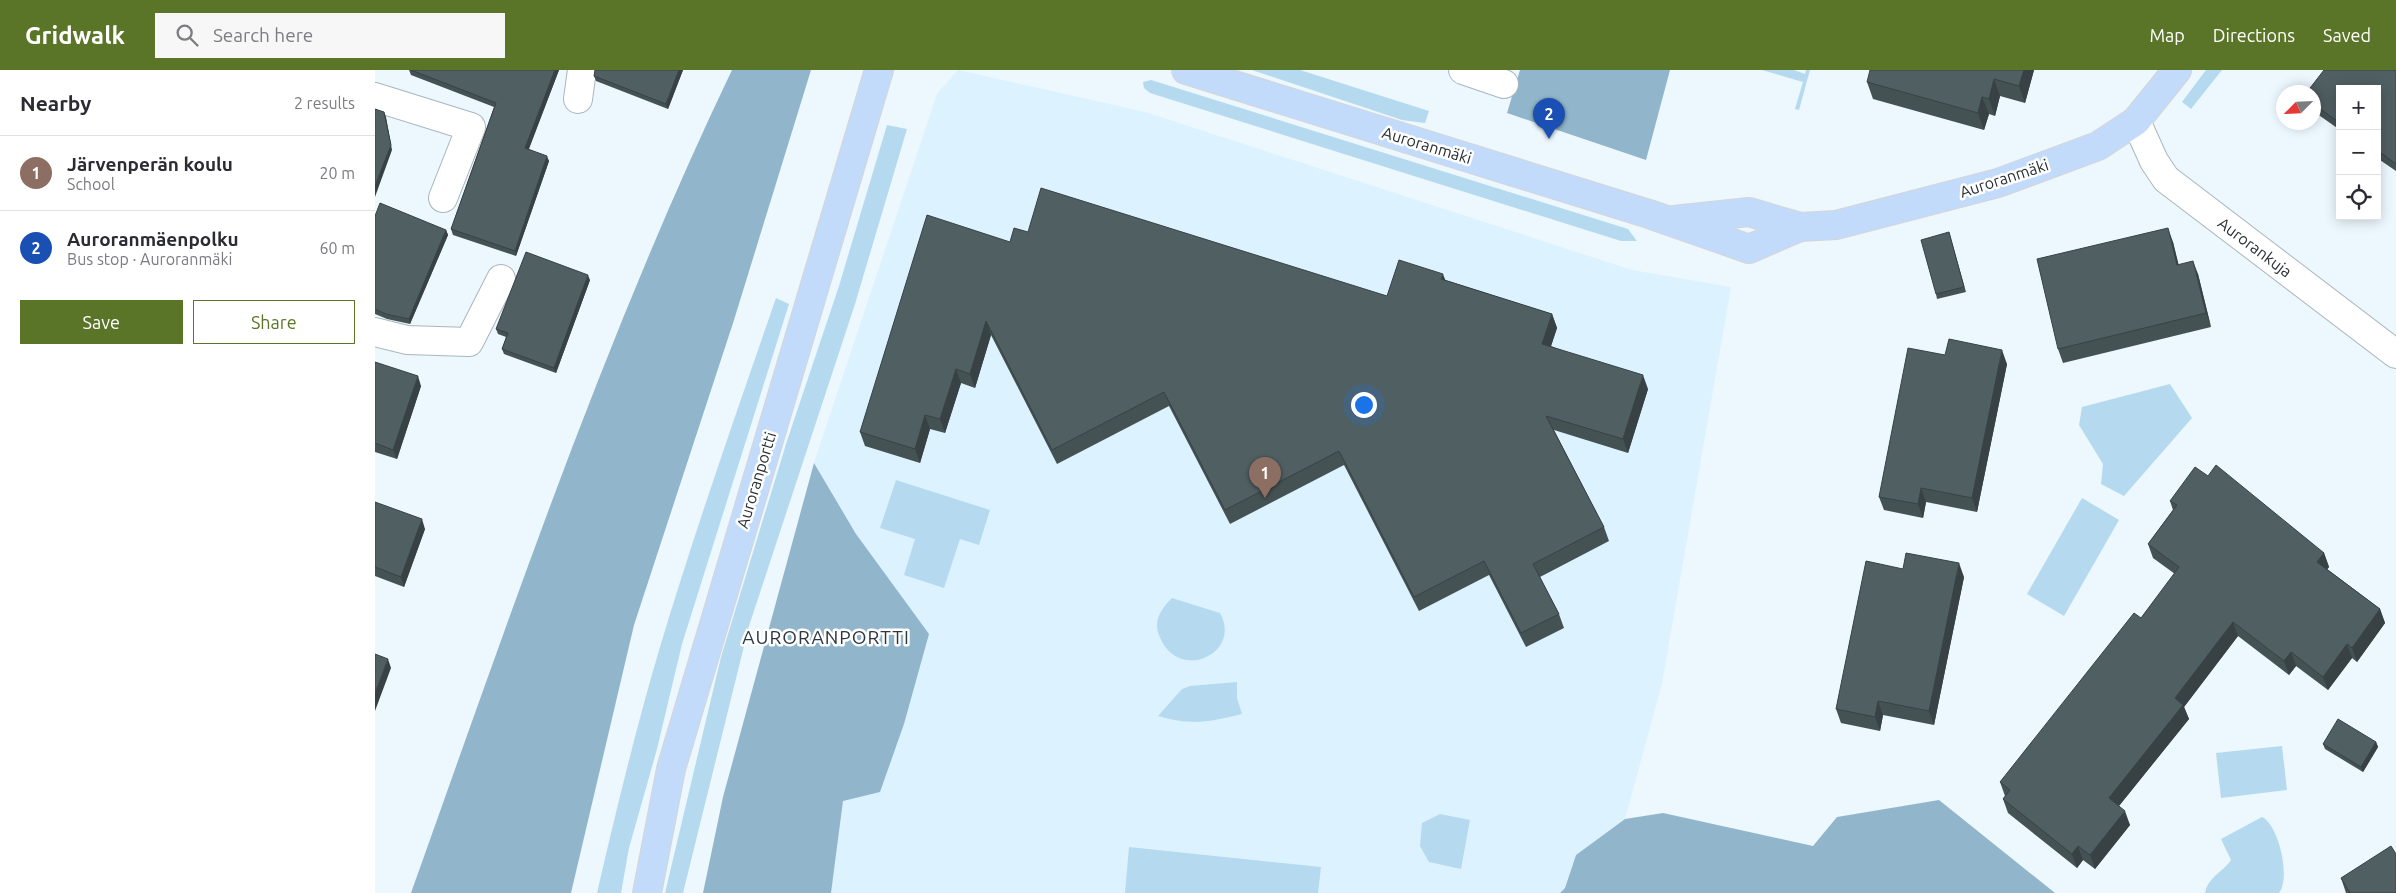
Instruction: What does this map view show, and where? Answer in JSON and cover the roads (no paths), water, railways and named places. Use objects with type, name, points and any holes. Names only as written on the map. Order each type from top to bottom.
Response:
[{"type":"main road","name":"Auroranportti","points":[[647,893],[671,768],[879,70]]},
{"type":"main road","name":"Auroranmäki","points":[[1186,70],[1668,220],[1749,249],[1800,227],[1836,225],[1998,183],[2098,146],[2136,121],[2177,70]]},
{"type":"street","points":[[578,99],[582,70]]},
{"type":"street","points":[[1463,70],[1504,84]]},
{"type":"street","points":[[375,97],[471,127],[443,198]]},
{"type":"street","name":"Aurorankuja","points":[[2136,121],[2154,161],[2165,179],[2396,354]]},
{"type":"street","points":[[375,332],[407,340],[469,342],[501,279]]},
{"type":"place","name":"Auroranmäenpolku","points":[[1549,139]]},
{"type":"place","name":"Järvenperän koulu","points":[[1265,498]]},
{"type":"district","name":"AURORANPORTTI","points":[[826,637]]}]
